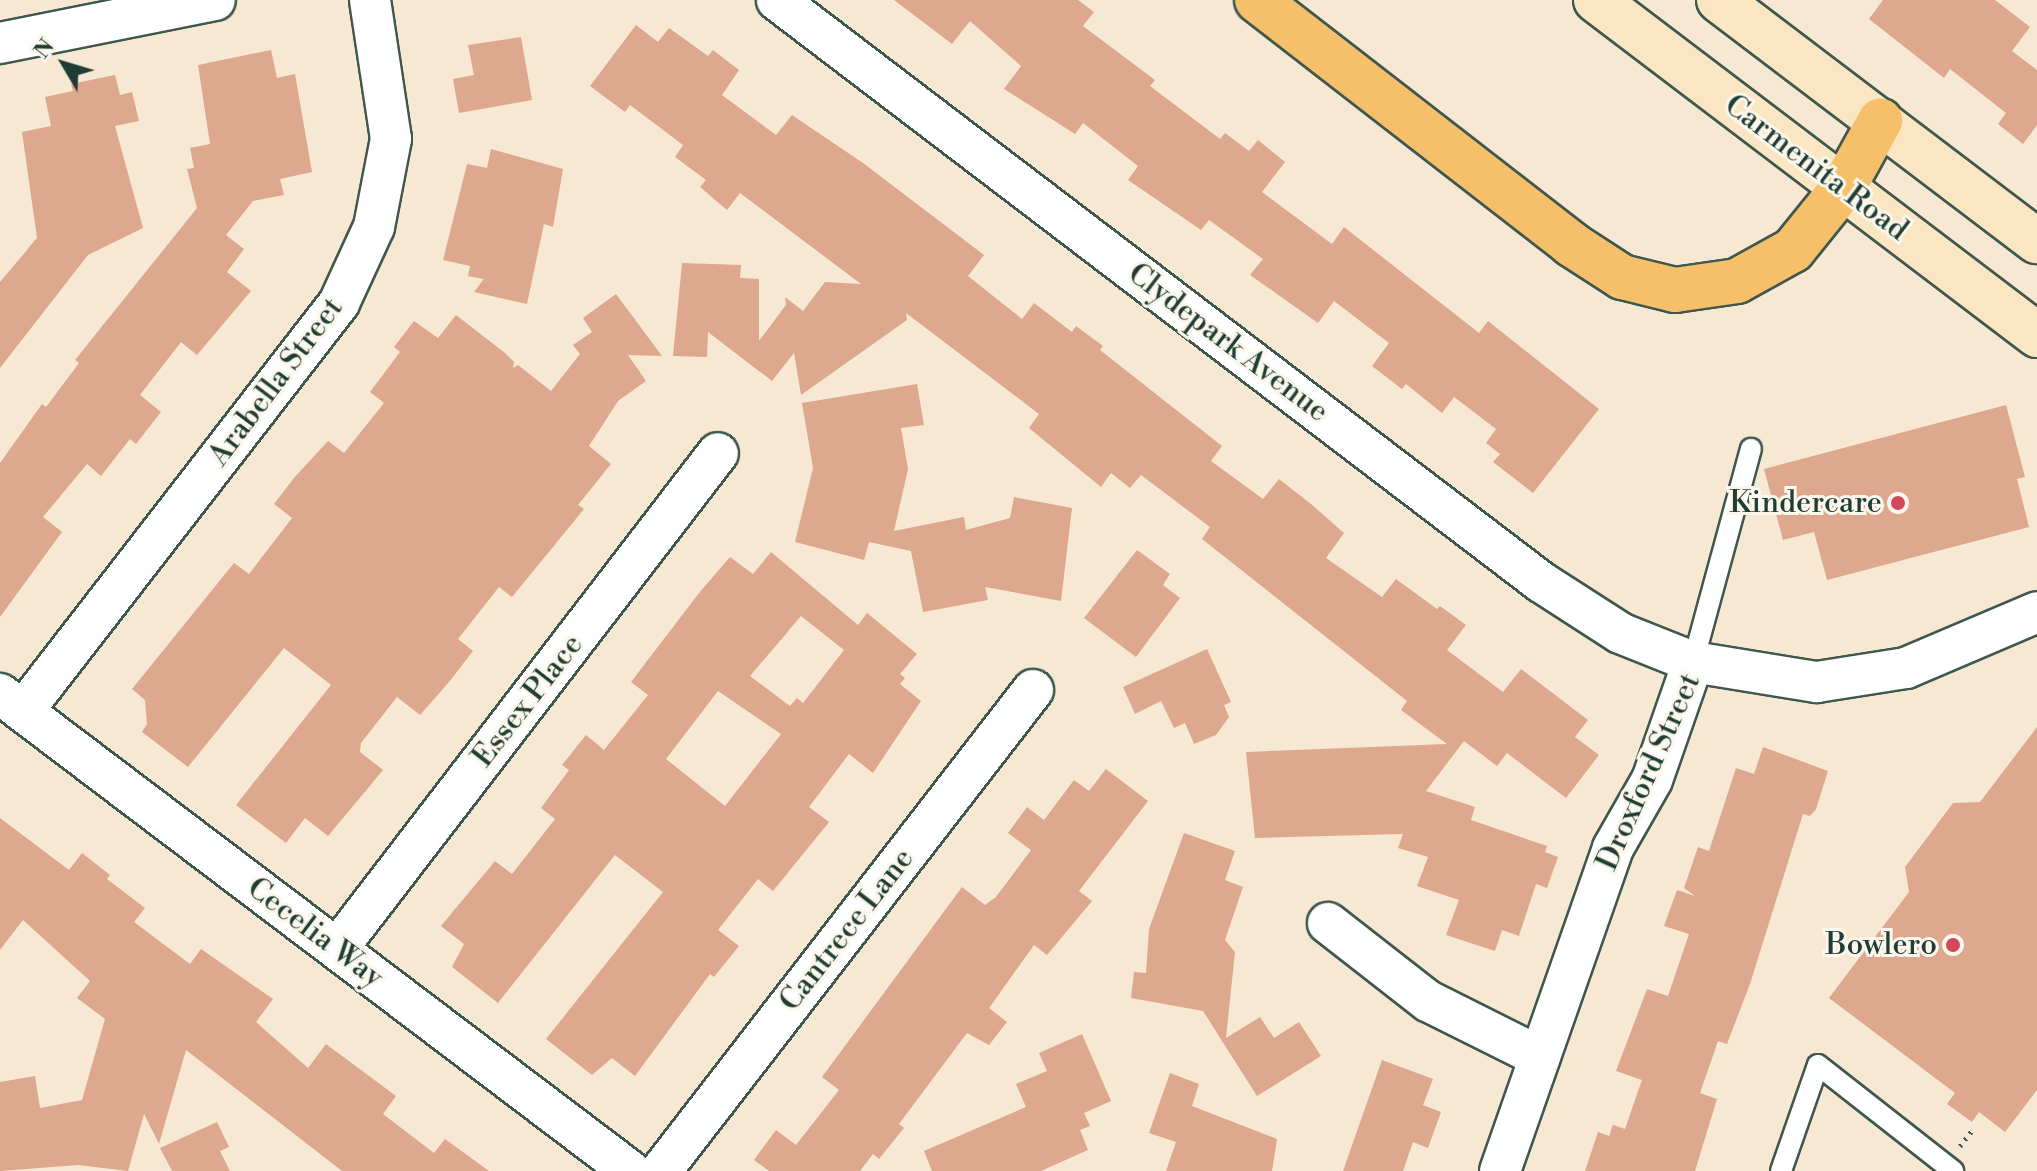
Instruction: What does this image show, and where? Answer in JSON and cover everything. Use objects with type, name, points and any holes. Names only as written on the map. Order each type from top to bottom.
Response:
[{"type":"highway","points":[[1257,0],[1571,244],[1622,277],[1675,290],[1737,281],[1793,250],[1843,188],[1880,121]]},
{"type":"main road","name":"Carmenita Road","points":[[1596,0],[2037,335]]},
{"type":"main road","points":[[1719,0],[2037,241]]},
{"type":"street","points":[[0,43],[215,0]]},
{"type":"street","name":"Arabella Street","points":[[11,703],[339,303],[374,227],[391,139],[370,0]]},
{"type":"street","name":"Clydepark Avenue","points":[[777,0],[1541,582],[1620,633],[1693,662]]},
{"type":"street","name":"Essex Place","points":[[337,949],[718,453]]},
{"type":"street","name":"Droxford Street","points":[[1500,1171],[1613,848],[1652,780],[1693,662],[1817,682],[1906,668],[2037,612]]},
{"type":"street","name":"Cantrece Lane","points":[[661,1171],[1033,690]]},
{"type":"street","name":"Cecelia Way","points":[[11,703],[630,1171]]},
{"type":"street","points":[[1328,923],[1428,1001],[1540,1057]]},
{"type":"lane","points":[[1693,662],[1751,449]]},
{"type":"lane","points":[[1781,1171],[1818,1065],[1953,1171]]},
{"type":"building","points":[[894,0],[1078,0],[1094,12],[1083,26],[1155,80],[1150,86],[1220,139],[1225,133],[1249,151],[1258,140],[1285,162],[1262,192],[1332,244],[1344,227],[1479,333],[1488,321],[1599,409],[1533,493],[1493,462],[1500,454],[1486,443],[1496,429],[1454,397],[1442,413],[1406,384],[1402,389],[1372,366],[1389,343],[1334,301],[1318,323],[1250,275],[1263,259],[1209,220],[1201,230],[1128,180],[1138,166],[1083,123],[1075,134],[1004,89],[1021,66],[970,21],[952,44]]},
{"type":"building","points":[[1883,0],[1995,0],[2030,27],[2012,51],[2037,70],[2037,125],[2023,144],[1998,124],[2006,113],[1950,69],[1944,78],[1869,19]]},
{"type":"building","points":[[636,25],[658,42],[669,28],[708,56],[713,50],[739,70],[722,95],[776,135],[792,115],[863,163],[984,255],[968,276],[1022,319],[1034,303],[1072,332],[1076,326],[1103,346],[1100,350],[1222,446],[1211,461],[1263,499],[1279,479],[1344,533],[1326,558],[1382,597],[1396,579],[1437,609],[1440,606],[1466,625],[1447,650],[1503,692],[1521,669],[1588,720],[1575,737],[1599,755],[1566,798],[1507,753],[1497,766],[1464,741],[1426,791],[1475,807],[1471,820],[1547,846],[1545,852],[1558,857],[1547,888],[1536,884],[1519,936],[1502,930],[1495,951],[1446,935],[1459,900],[1417,886],[1428,857],[1398,848],[1403,834],[1255,838],[1246,752],[1447,744],[1401,710],[1407,701],[1202,539],[1210,527],[1141,475],[1130,488],[1111,473],[1101,487],[1029,428],[1039,414],[906,313],[907,320],[801,395],[794,353],[772,381],[708,332],[707,357],[673,356],[682,263],[741,265],[740,278],[759,279],[759,341],[786,305],[785,297],[803,311],[825,282],[861,284],[740,193],[727,210],[700,187],[706,180],[675,157],[683,145],[630,105],[625,112],[590,86]]},
{"type":"building","points":[[521,37],[532,100],[459,113],[453,79],[474,75],[468,45]]},
{"type":"building","points":[[271,50],[277,78],[295,74],[312,172],[280,179],[284,195],[253,201],[226,235],[244,249],[227,272],[251,291],[197,355],[181,342],[140,395],[161,412],[136,444],[130,439],[101,476],[87,464],[43,517],[62,532],[0,617],[0,463],[42,404],[46,407],[79,363],[75,360],[197,208],[187,169],[194,168],[190,148],[210,144],[198,65]]},
{"type":"building","points":[[115,75],[120,95],[132,92],[139,121],[115,126],[143,228],[88,255],[0,368],[0,282],[37,238],[22,132],[51,126],[45,97],[73,91],[71,84]]},
{"type":"building","points":[[491,149],[563,169],[553,227],[544,224],[527,304],[474,292],[484,279],[468,276],[470,266],[443,260],[467,164],[487,168]]},
{"type":"building","points":[[616,294],[662,356],[628,355],[646,381],[618,401],[589,446],[611,464],[578,505],[584,509],[512,597],[499,587],[458,639],[473,651],[420,715],[397,697],[361,743],[360,752],[383,770],[328,836],[305,818],[286,843],[236,805],[331,685],[284,648],[188,767],[142,732],[147,724],[145,700],[132,689],[234,563],[249,574],[292,518],[274,504],[294,478],[328,441],[344,453],[384,403],[370,392],[400,352],[394,347],[414,321],[438,338],[456,315],[505,353],[514,362],[513,368],[518,365],[551,391],[580,354],[573,345],[592,332],[583,318]]},
{"type":"building","points":[[917,384],[924,425],[901,428],[908,469],[894,531],[964,517],[966,530],[1010,518],[1014,497],[1072,508],[1061,601],[985,587],[988,600],[923,612],[911,551],[869,542],[864,560],[795,542],[813,468],[802,403]]},
{"type":"building","name":"Kindercare","points":[[2006,405],[2025,477],[2017,479],[2029,527],[1827,580],[1814,532],[1783,540],[1764,469]]},
{"type":"building","points":[[1137,550],[1170,574],[1163,585],[1180,598],[1136,657],[1084,618]]},
{"type":"building","points":[[771,552],[858,625],[867,613],[917,654],[900,674],[905,678],[900,684],[921,701],[873,773],[849,754],[809,807],[829,822],[773,891],[758,879],[718,930],[739,946],[714,977],[710,974],[635,1076],[612,1058],[592,1075],[546,1039],[663,892],[615,855],[498,1003],[452,967],[464,944],[441,926],[495,861],[512,874],[555,819],[541,808],[569,770],[562,765],[586,735],[604,750],[648,695],[631,682],[730,557],[753,574]],"holes":[[[801,616],[844,650],[803,703],[797,698],[790,706],[750,676]],[[718,691],[781,734],[725,806],[666,759]]]},
{"type":"building","points":[[1207,649],[1231,702],[1224,705],[1229,717],[1216,735],[1194,744],[1185,723],[1174,728],[1161,701],[1135,714],[1123,687]]},
{"type":"building","name":"Bowlero","points":[[2037,727],[2037,1090],[2005,1132],[1979,1112],[1972,1122],[1947,1104],[1955,1093],[1829,998],[1909,892],[1905,867],[1953,803],[1980,802]]},
{"type":"building","points":[[1763,747],[1828,771],[1816,809],[1810,816],[1803,814],[1750,984],[1727,1044],[1718,1041],[1700,1093],[1717,1099],[1695,1171],[1585,1171],[1598,1132],[1609,1136],[1613,1125],[1625,1129],[1642,1080],[1616,1071],[1647,989],[1668,996],[1689,934],[1664,926],[1677,890],[1695,896],[1684,888],[1698,847],[1709,851],[1736,768],[1754,774]]},
{"type":"building","points":[[1106,769],[1148,801],[1079,891],[1092,901],[1047,955],[1034,945],[989,1008],[1007,1022],[989,1045],[967,1033],[899,1124],[904,1128],[879,1159],[873,1154],[860,1171],[769,1171],[754,1160],[776,1130],[796,1145],[839,1090],[822,1077],[962,887],[985,905],[996,897],[1031,850],[1008,833],[1027,807],[1044,820],[1074,780],[1089,791]]},
{"type":"building","points":[[0,818],[69,870],[82,853],[110,875],[107,879],[145,908],[134,922],[190,964],[201,949],[273,999],[256,1022],[308,1068],[326,1044],[396,1096],[383,1114],[434,1153],[445,1139],[489,1171],[342,1171],[186,1050],[159,1144],[144,1114],[128,1171],[78,1165],[0,1171],[0,1082],[35,1076],[40,1108],[82,1100],[105,1019],[77,998],[90,981],[23,920],[0,950]]},
{"type":"building","points":[[1184,833],[1235,851],[1225,880],[1243,887],[1225,940],[1235,952],[1226,1038],[1260,1017],[1274,1038],[1299,1022],[1321,1056],[1257,1096],[1203,1011],[1131,998],[1134,972],[1146,973],[1149,929]]},
{"type":"building","points":[[1082,1034],[1111,1101],[1084,1113],[1090,1126],[1080,1130],[1088,1150],[1041,1171],[932,1171],[924,1151],[1026,1107],[1016,1084],[1047,1071],[1039,1053]]},
{"type":"building","points":[[1382,1060],[1433,1079],[1423,1105],[1441,1112],[1428,1148],[1413,1142],[1403,1171],[1343,1171]]},
{"type":"building","points":[[1170,1073],[1199,1084],[1192,1106],[1277,1139],[1272,1171],[1166,1171],[1176,1142],[1149,1133]]},
{"type":"building","points":[[217,1122],[229,1147],[220,1151],[230,1171],[172,1171],[160,1148]]},
{"type":"place","name":"Kindercare","points":[[1898,503]]},
{"type":"place","name":"Bowlero","points":[[1953,945]]}]
